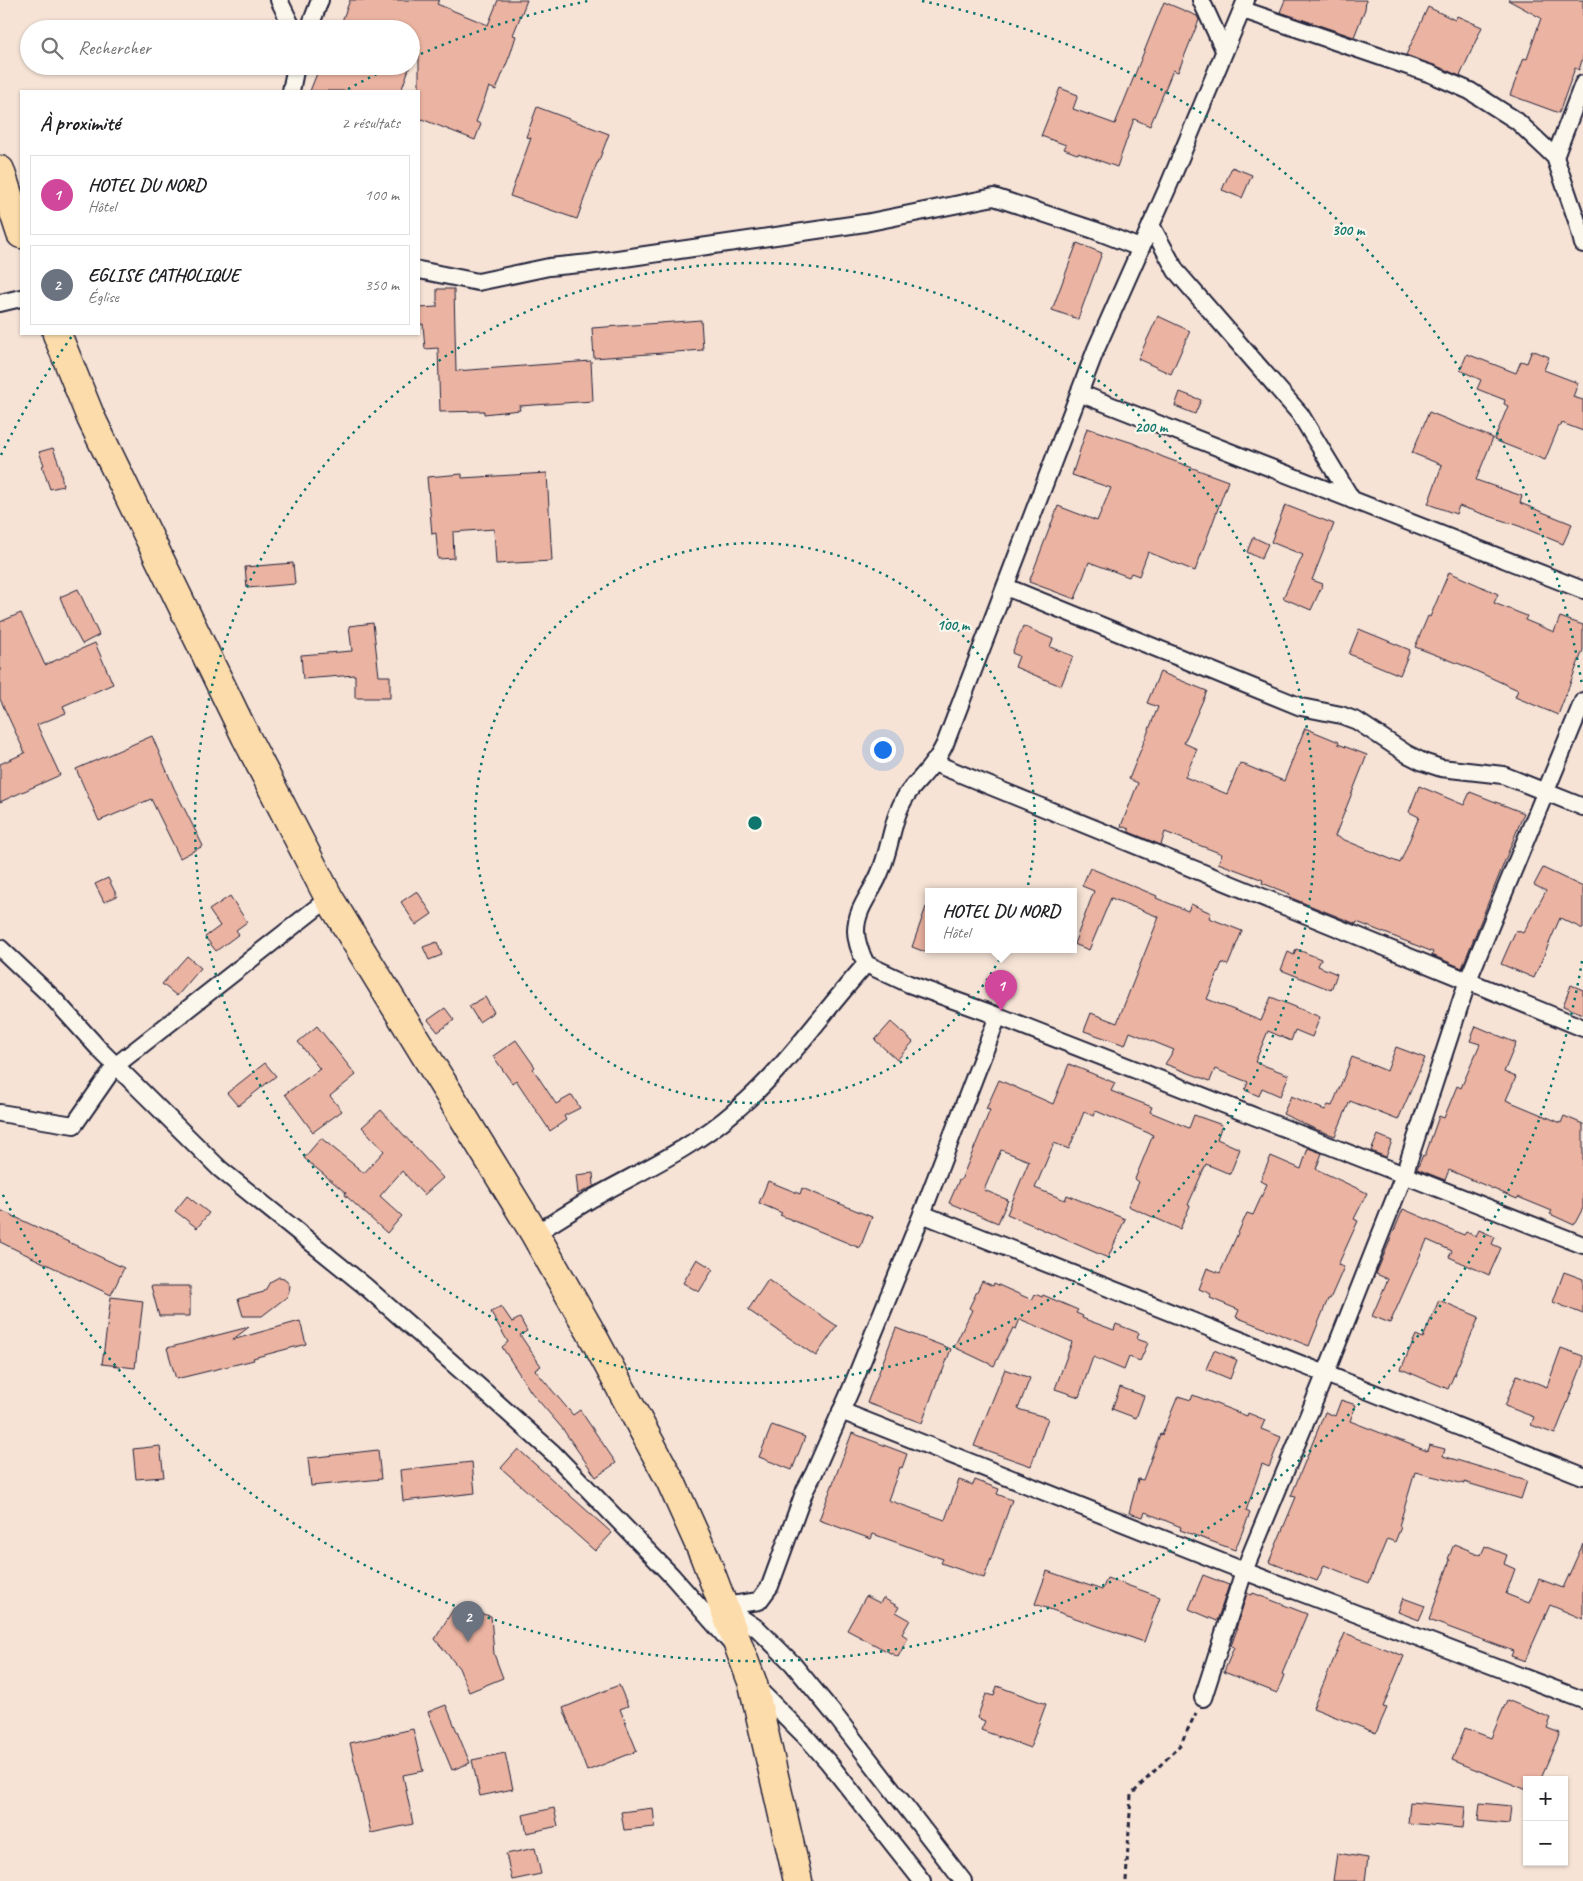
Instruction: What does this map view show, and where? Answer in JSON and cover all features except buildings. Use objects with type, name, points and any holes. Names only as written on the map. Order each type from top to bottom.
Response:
[{"type":"highway","points":[[0,170],[20,231]]},
{"type":"highway","points":[[57,335],[91,418],[246,737],[329,898],[535,1234],[589,1329],[671,1482],[704,1555],[753,1684],[798,1881]]},
{"type":"street","points":[[279,0],[289,20]]},
{"type":"street","points":[[312,20],[320,0]]},
{"type":"street","points":[[1202,0],[1224,50]]},
{"type":"street","points":[[1583,244],[1555,157],[1517,121],[1463,88],[1431,74],[1244,5],[1078,393],[957,716],[945,744],[934,763],[907,794],[899,808],[889,848],[879,876],[865,899],[858,916],[856,932],[860,950],[866,964],[909,984],[998,1016],[1583,1245]]},
{"type":"street","points":[[291,90],[294,75]]},
{"type":"street","points":[[1555,157],[1583,84]]},
{"type":"street","points":[[420,270],[478,282],[549,267],[865,223],[994,197],[1094,230],[1140,248]]},
{"type":"street","points":[[1151,225],[1176,272],[1300,414],[1352,500]]},
{"type":"street","points":[[0,303],[20,298]]},
{"type":"street","points":[[1078,393],[1583,590]]},
{"type":"street","points":[[1006,587],[1301,707],[1342,715],[1357,721],[1407,754],[1423,762],[1450,770],[1503,775],[1583,807]]},
{"type":"street","points":[[1203,1698],[1244,1571],[1326,1375],[1404,1175],[1468,980],[1583,701]]},
{"type":"street","points":[[934,763],[1583,1028]]},
{"type":"street","points":[[0,1113],[74,1125],[116,1066],[329,898]]},
{"type":"street","points":[[0,948],[53,998],[116,1066],[220,1169],[365,1286],[553,1453],[666,1569],[741,1654]]},
{"type":"street","points":[[535,1234],[593,1198],[662,1162],[708,1132],[735,1111],[774,1075],[866,964]]},
{"type":"street","points":[[724,1606],[759,1601],[770,1586],[805,1490],[841,1411],[922,1214],[998,1016]]},
{"type":"street","points":[[922,1214],[1583,1476]]},
{"type":"street","points":[[841,1411],[1244,1571],[1583,1700]]},
{"type":"street","points":[[724,1606],[758,1629],[792,1663],[964,1881]]},
{"type":"street","points":[[753,1684],[829,1763],[922,1881]]},
{"type":"path","points":[[1126,1881],[1131,1795],[1180,1745],[1203,1698]]},
{"type":"place","name":"HOTEL DU NORD","points":[[1001,1011]]},
{"type":"place","name":"EGLISE CATHOLIQUE","points":[[468,1642]]}]
